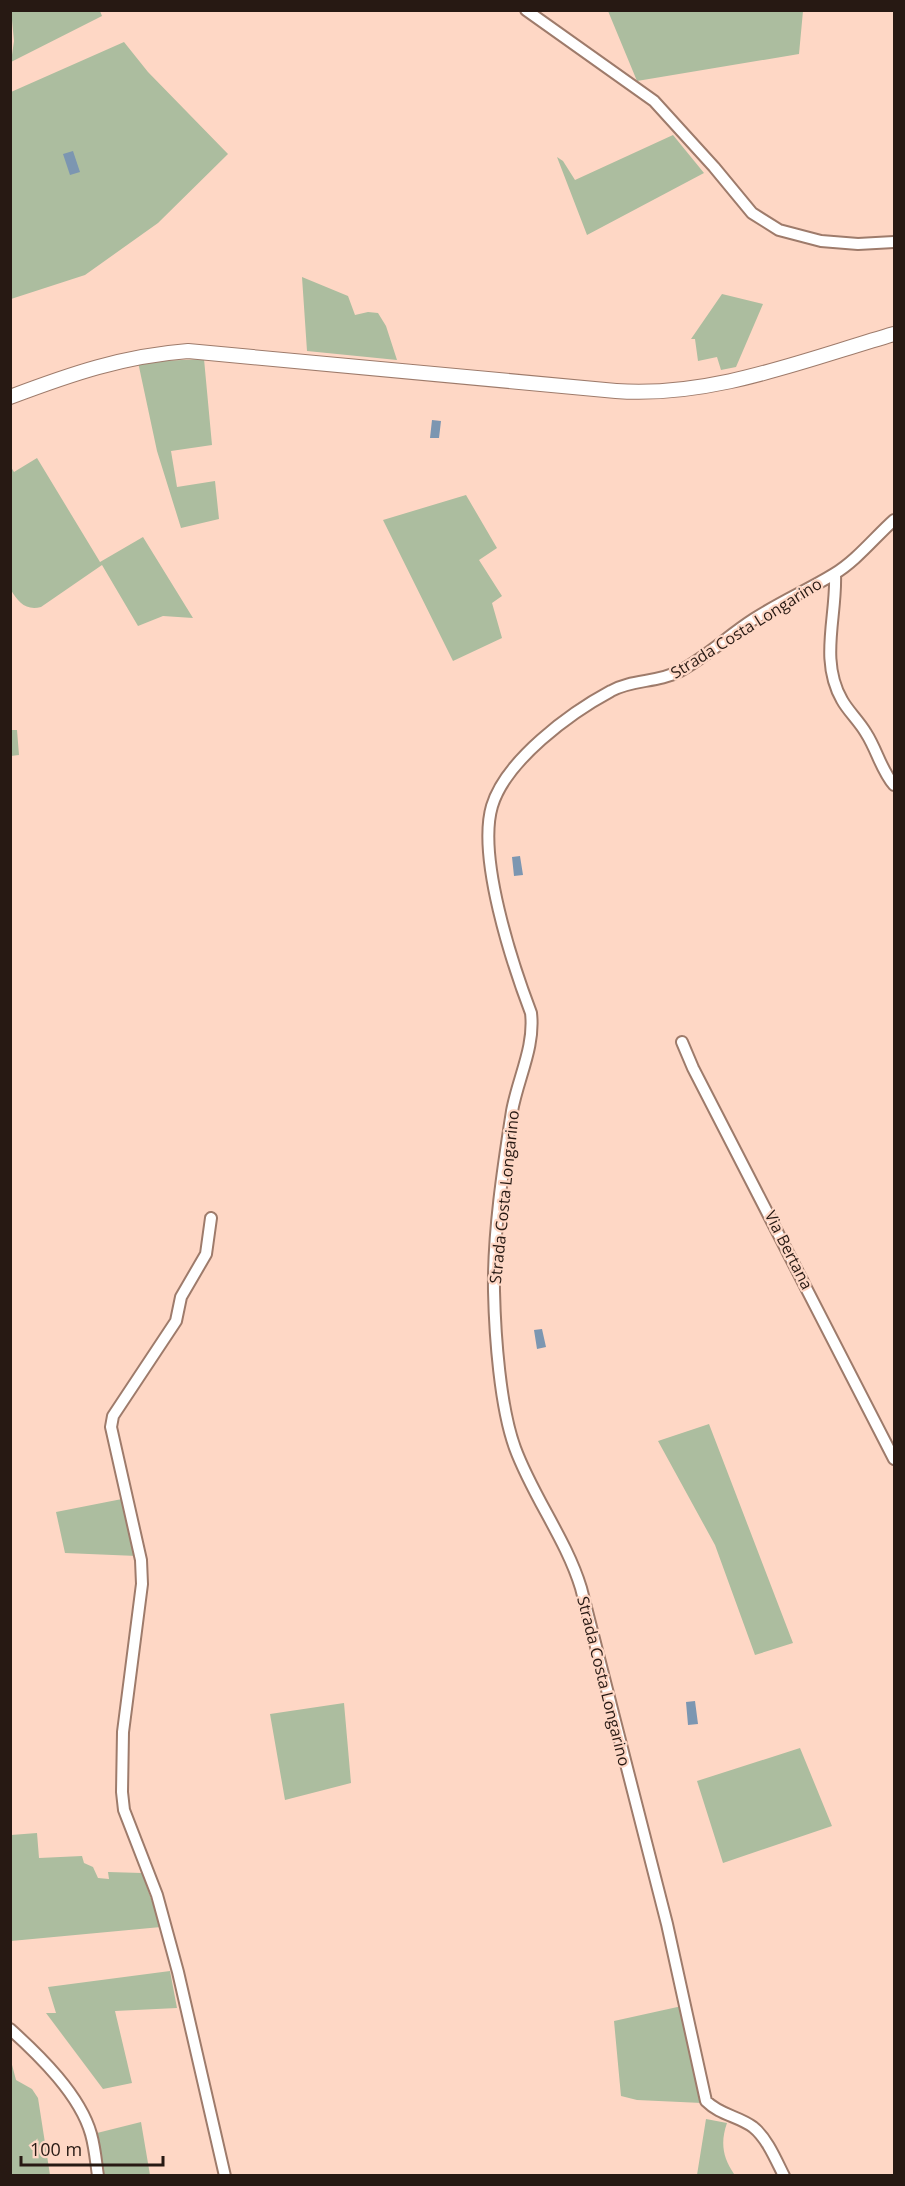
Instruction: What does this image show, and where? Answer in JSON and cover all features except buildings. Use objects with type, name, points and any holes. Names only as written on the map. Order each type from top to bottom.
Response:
[{"type":"street","points":[[526,10],[654,101],[752,213],[779,230],[820,241],[858,244],[894,242]]},
{"type":"street","points":[[10,397],[114,361],[146,354],[188,351],[616,391],[683,391],[728,381],[894,334]]},
{"type":"street","name":"Strada Costa Longarino","points":[[784,2175],[767,2143],[753,2127],[714,2109],[706,2101],[667,1924],[581,1588],[564,1546],[532,1487],[509,1429],[504,1406],[494,1291],[497,1237],[512,1109],[530,1044],[532,1025],[531,1013],[505,940],[491,858],[488,822],[493,803],[508,775],[535,746],[586,706],[613,690],[658,680],[680,671],[755,618],[835,574],[894,520]]},
{"type":"street","points":[[835,574],[836,598],[830,639],[833,679],[842,700],[867,734],[885,774],[894,785]]},
{"type":"street","name":"Via Bertana","points":[[682,1042],[693,1068],[894,1459]]},
{"type":"street","points":[[211,1218],[206,1254],[180,1297],[176,1321],[113,1416],[111,1426],[132,1525],[138,1540],[142,1584],[123,1732],[124,1810],[157,1895],[178,1972],[225,2175]]},
{"type":"street","points":[[10,2029],[48,2066],[80,2111],[91,2133],[98,2175]]},
{"type":"green space","points":[[11,10],[100,11],[102,16],[11,62],[14,41]]},
{"type":"green space","points":[[608,11],[803,11],[799,54],[637,81]]},
{"type":"green space","points":[[124,42],[148,72],[228,154],[158,223],[85,275],[11,299],[11,92]]},
{"type":"green space","points":[[673,135],[704,173],[587,235],[557,157],[563,161],[575,180]]},
{"type":"green space","points":[[302,277],[348,296],[355,315],[368,312],[378,313],[386,326],[397,360],[307,351]]},
{"type":"green space","points":[[722,294],[763,304],[736,367],[721,370],[717,357],[698,361],[695,339],[691,339]]},
{"type":"green space","points":[[204,359],[212,445],[171,451],[177,487],[215,481],[219,519],[181,528],[157,451],[138,362]]},
{"type":"green space","points":[[37,458],[100,562],[143,537],[193,618],[163,616],[138,626],[102,565],[41,607],[31,608],[20,602],[11,590],[11,467],[14,472]]},
{"type":"green space","points":[[466,495],[497,548],[479,560],[502,596],[492,603],[502,638],[453,661],[383,520]]},
{"type":"green space","points":[[11,730],[17,730],[19,755],[11,756]]},
{"type":"green space","points":[[709,1424],[793,1643],[755,1655],[715,1545],[658,1441]]},
{"type":"green space","points":[[122,1499],[137,1556],[65,1553],[56,1512]]},
{"type":"green space","points":[[344,1703],[351,1783],[285,1800],[270,1714]]},
{"type":"green space","points":[[800,1748],[832,1826],[723,1863],[697,1781]]},
{"type":"green space","points":[[37,1833],[39,1858],[82,1856],[84,1863],[93,1867],[98,1878],[109,1879],[108,1872],[142,1873],[161,1927],[11,1941],[11,1835]]},
{"type":"green space","points":[[170,1971],[177,2008],[115,2011],[132,2083],[103,2089],[46,2013],[56,2013],[48,1987]]},
{"type":"green space","points":[[682,2006],[702,2103],[637,2100],[621,2096],[614,2021]]},
{"type":"green space","points":[[11,2061],[16,2080],[32,2089],[38,2098],[50,2175],[11,2175]]},
{"type":"green space","points":[[706,2119],[727,2123],[724,2150],[727,2162],[734,2174],[697,2175]]},
{"type":"green space","points":[[141,2122],[150,2175],[104,2175],[97,2133]]},
{"type":"water","points":[[73,151],[80,172],[70,175],[63,154]]},
{"type":"water","points":[[432,420],[441,421],[439,438],[430,438]]},
{"type":"water","points":[[520,856],[523,875],[514,876],[512,857]]},
{"type":"water","points":[[542,1329],[546,1347],[537,1349],[534,1330]]},
{"type":"water","points":[[695,1701],[698,1724],[688,1725],[686,1702]]}]
